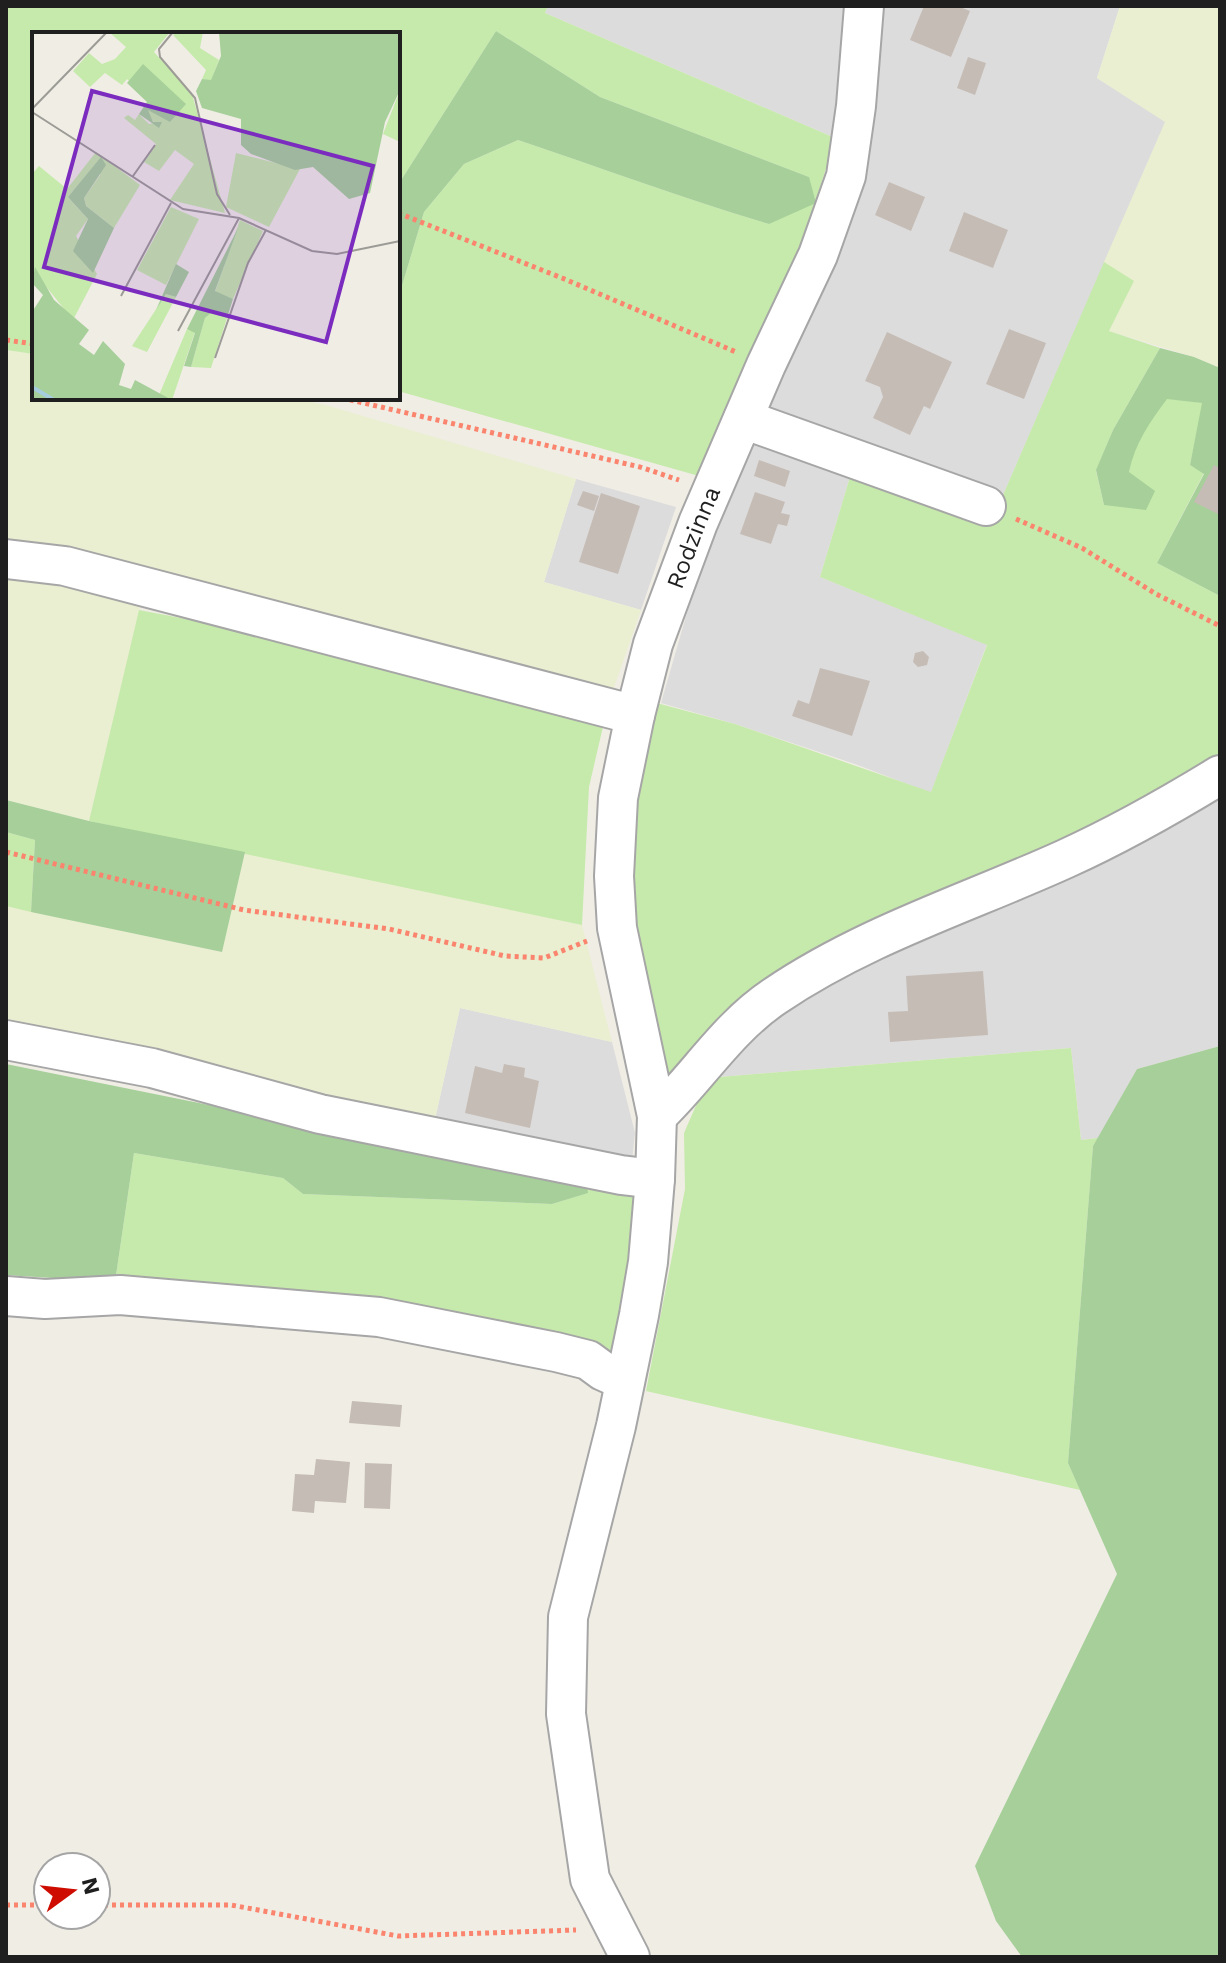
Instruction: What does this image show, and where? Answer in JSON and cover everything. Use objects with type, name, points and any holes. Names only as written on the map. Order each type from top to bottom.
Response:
[{"type":"street","name":"Rodzinna","points":[[630,1957],[590,1879],[566,1714],[568,1617],[625,1381],[648,1262],[655,1179],[654,1102],[617,928],[614,876],[618,798],[653,644],[711,493],[818,255],[846,176],[856,106],[864,6]]},
{"type":"street","points":[[743,419],[986,506]]},
{"type":"street","points":[[6,559],[65,566],[635,715]]},
{"type":"street","points":[[654,1102],[685,1089],[712,1053],[742,1021],[776,996],[878,937],[1068,858],[1220,775]]},
{"type":"street","points":[[6,1040],[152,1068],[320,1114],[621,1175],[655,1179]]},
{"type":"street","points":[[6,1296],[45,1299],[120,1295],[379,1317],[588,1360],[625,1381]]},
{"type":"path","points":[[400,214],[562,278],[766,365]]},
{"type":"path","points":[[6,340],[32,344]]},
{"type":"path","points":[[351,400],[640,467],[711,493]]},
{"type":"path","points":[[986,506],[1082,548],[1156,594],[1220,626]]},
{"type":"path","points":[[6,852],[244,910],[389,929],[505,956],[544,958],[617,928]]},
{"type":"path","points":[[6,1905],[32,1905]]},
{"type":"path","points":[[112,1905],[231,1905],[398,1936],[589,1930],[611,1923]]},
{"type":"shaded area","points":[[548,6],[848,6],[835,138],[545,13]]},
{"type":"shaded area","points":[[877,6],[1120,6],[1097,78],[1166,122],[1000,502],[766,414],[844,238],[868,171]]},
{"type":"shaded area","points":[[757,437],[853,467],[820,577],[987,644],[931,793],[735,724],[661,703],[704,554]]},
{"type":"shaded area","points":[[576,479],[676,507],[641,610],[544,582]]},
{"type":"shaded area","points":[[1220,790],[1220,1046],[1137,1069],[1098,1138],[1081,1140],[1071,1048],[708,1078],[762,1029],[878,951]]},
{"type":"shaded area","points":[[460,1008],[612,1042],[635,1133],[631,1169],[433,1128]]},
{"type":"green space","points":[[6,6],[548,6],[545,13],[835,138],[791,268],[699,476],[400,392],[400,292],[424,212],[464,164],[518,140],[769,224],[809,177],[600,97],[496,31],[400,182],[400,32],[32,32],[32,354],[6,350]]},
{"type":"green space","points":[[1120,6],[1220,6],[1220,368],[1109,331],[1133,282],[1104,262],[1165,122],[1097,78]]},
{"type":"green space","points":[[496,31],[600,97],[809,177],[816,203],[769,224],[518,140],[464,164],[424,212],[400,292],[400,182]]},
{"type":"green space","points":[[1104,262],[1134,281],[1109,331],[1160,348],[1113,430],[1096,471],[1104,505],[1129,472],[1133,452],[1167,398],[1203,403],[1190,465],[1204,473],[1157,563],[1220,596],[1220,756],[666,1081],[627,891],[633,781],[653,702],[735,724],[931,792],[987,645],[820,577],[853,467],[1000,502]]},
{"type":"green space","points":[[1160,348],[1220,368],[1220,596],[1157,563],[1204,474],[1190,465],[1202,403],[1167,399],[1139,442],[1129,472],[1155,491],[1146,510],[1104,505],[1096,470],[1113,430]]},
{"type":"green space","points":[[6,350],[32,354],[32,400],[302,400],[576,479],[544,582],[641,610],[608,705],[145,587],[89,821],[6,800]]},
{"type":"green space","points":[[139,610],[307,642],[605,718],[589,787],[582,925],[89,821]]},
{"type":"green space","points":[[6,800],[89,821],[245,852],[222,952],[31,912],[35,840],[6,832]]},
{"type":"green space","points":[[6,832],[35,840],[31,912],[6,906]]},
{"type":"green space","points":[[245,852],[582,925],[612,1042],[460,1008],[433,1128],[6,1040],[6,906],[221,952]]},
{"type":"green space","points":[[1220,1046],[1220,1957],[1022,1957],[996,1921],[975,1866],[1117,1574],[1068,1463],[1093,1146],[1137,1069]]},
{"type":"green space","points":[[1071,1048],[1081,1140],[1098,1138],[1093,1146],[1068,1463],[1080,1490],[646,1391],[685,1189],[684,1133],[708,1078]]},
{"type":"green space","points":[[6,1064],[586,1181],[588,1193],[552,1204],[303,1194],[283,1178],[134,1153],[115,1282],[6,1275]]},
{"type":"green space","points":[[134,1153],[283,1178],[303,1194],[552,1204],[587,1193],[586,1181],[643,1189],[614,1359],[115,1282]]},
{"type":"building","points":[[924,6],[958,6],[970,11],[951,57],[910,40]]},
{"type":"building","points":[[968,57],[986,63],[975,95],[957,88]]},
{"type":"building","points":[[889,182],[925,197],[911,231],[875,215]]},
{"type":"building","points":[[964,212],[1008,230],[993,268],[949,251]]},
{"type":"building","points":[[1009,329],[1046,343],[1024,399],[986,384]]},
{"type":"building","points":[[887,332],[952,362],[930,409],[924,406],[910,435],[873,418],[883,397],[880,387],[865,381]]},
{"type":"building","points":[[759,460],[790,471],[785,487],[754,476]]},
{"type":"building","points":[[1214,465],[1220,468],[1220,515],[1194,502]]},
{"type":"building","points":[[583,491],[599,496],[594,511],[577,505]]},
{"type":"building","points":[[755,492],[785,502],[781,513],[790,515],[787,526],[778,524],[771,544],[740,534]]},
{"type":"building","points":[[601,493],[640,506],[618,574],[579,562]]},
{"type":"building","points":[[923,651],[929,657],[927,665],[918,667],[913,662],[915,653]]},
{"type":"building","points":[[820,668],[870,681],[852,736],[792,716],[798,700],[809,704]]},
{"type":"building","points":[[983,971],[988,1035],[890,1042],[888,1012],[908,1011],[906,976]]},
{"type":"building","points":[[504,1064],[525,1068],[524,1077],[539,1081],[530,1128],[465,1113],[475,1066],[502,1073]]},
{"type":"building","points":[[352,1401],[402,1405],[400,1427],[349,1423]]},
{"type":"building","points":[[316,1459],[350,1462],[346,1503],[315,1501],[314,1513],[292,1511],[295,1474],[314,1475]]},
{"type":"building","points":[[365,1463],[392,1464],[390,1509],[364,1508]]}]
